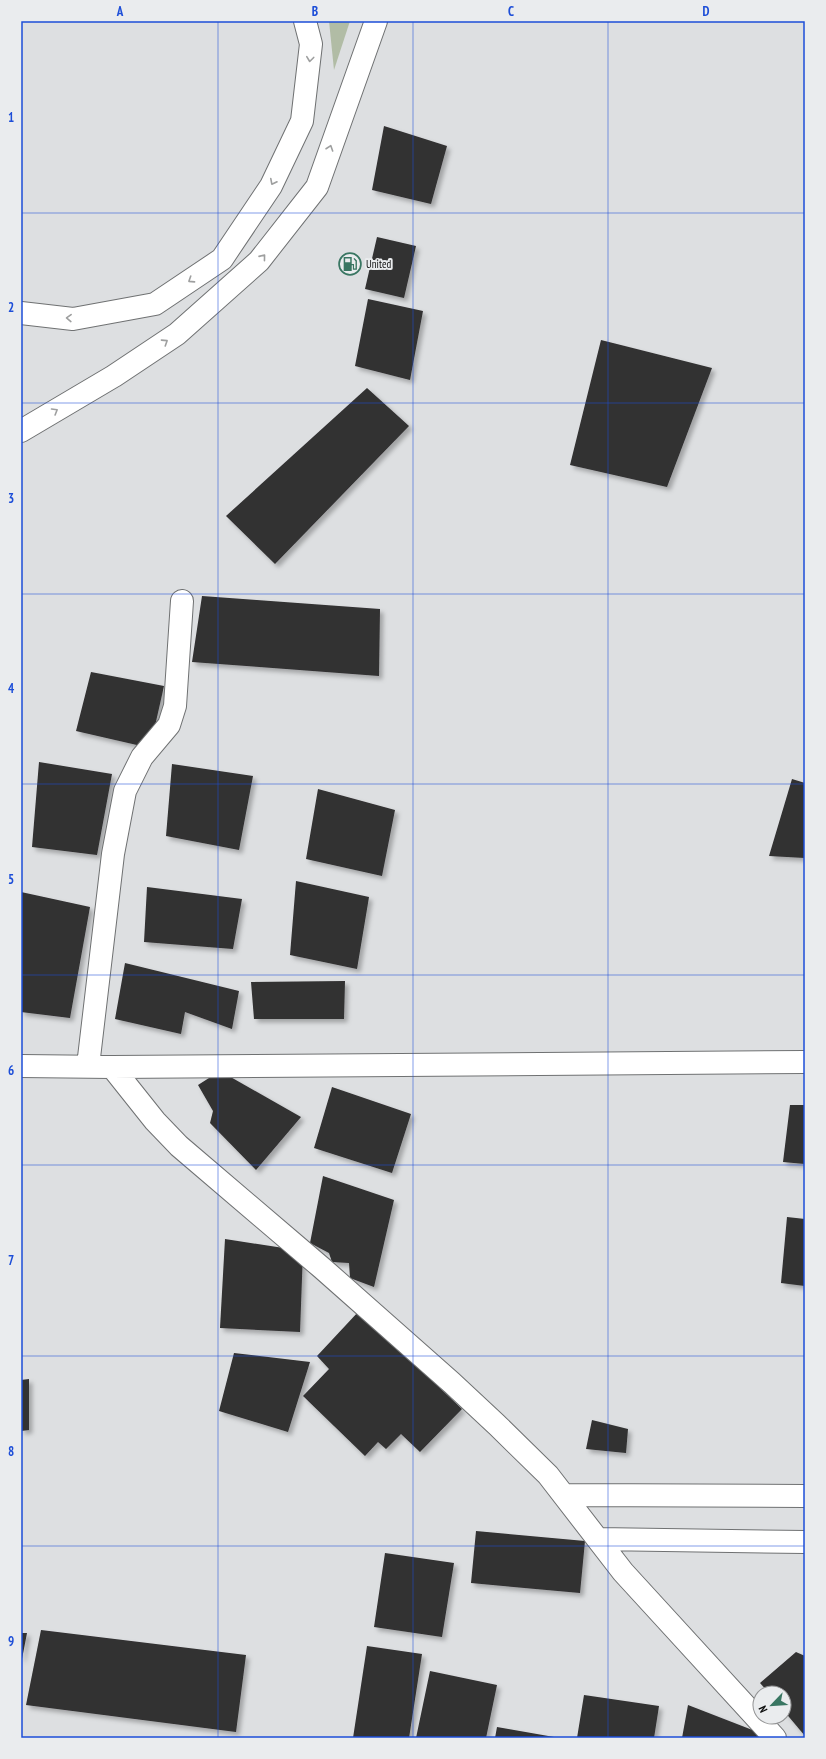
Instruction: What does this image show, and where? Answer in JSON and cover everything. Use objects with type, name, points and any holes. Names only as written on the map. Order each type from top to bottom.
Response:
[{"type":"main road","points":[[21,313],[73,319],[154,304],[222,259],[271,186],[302,121],[312,44],[305,21]]},
{"type":"main road","points":[[21,431],[114,376],[177,334],[259,261],[317,187],[376,21]]},
{"type":"main road","points":[[88,1066],[113,854],[125,791],[132,773],[142,757],[169,725],[175,706],[182,601]]},
{"type":"main road","points":[[21,1066],[805,1062]]},
{"type":"main road","points":[[112,1066],[151,1116],[179,1146],[322,1268],[452,1383],[548,1475],[623,1572],[734,1691],[775,1738]]},
{"type":"main road","points":[[564,1495],[805,1496]]},
{"type":"main road","points":[[598,1539],[805,1542]]},
{"type":"green space","points":[[329,21],[350,21],[334,70]]},
{"type":"building","points":[[384,126],[447,146],[431,204],[372,190]]},
{"type":"building","points":[[377,237],[416,246],[404,298],[365,289]]},
{"type":"building","points":[[368,299],[423,311],[410,380],[355,366]]},
{"type":"building","points":[[601,340],[712,368],[667,487],[570,465]]},
{"type":"building","points":[[367,388],[409,426],[275,564],[226,516]]},
{"type":"building","points":[[202,596],[380,609],[379,676],[192,662]]},
{"type":"building","points":[[91,672],[164,686],[150,748],[76,731]]},
{"type":"building","points":[[39,762],[112,774],[97,855],[32,847]]},
{"type":"building","points":[[172,764],[253,776],[239,850],[166,836]]},
{"type":"building","points":[[792,779],[805,783],[805,858],[769,856]]},
{"type":"building","points":[[318,789],[395,810],[382,876],[306,859]]},
{"type":"building","points":[[296,881],[369,897],[357,969],[290,955]]},
{"type":"building","points":[[147,887],[242,899],[233,949],[144,942]]},
{"type":"building","points":[[21,892],[90,907],[70,1018],[21,1012]]},
{"type":"building","points":[[125,963],[239,991],[232,1029],[185,1012],[181,1034],[115,1019]]},
{"type":"building","points":[[345,981],[344,1019],[254,1019],[251,982]]},
{"type":"building","points":[[220,1071],[301,1117],[256,1170],[210,1123],[213,1111],[198,1085]]},
{"type":"building","points":[[332,1087],[411,1114],[392,1173],[314,1148]]},
{"type":"building","points":[[790,1105],[805,1105],[805,1164],[783,1162]]},
{"type":"building","points":[[323,1176],[394,1200],[374,1287],[350,1278],[349,1263],[332,1262],[329,1253],[310,1243]]},
{"type":"building","points":[[787,1217],[805,1219],[805,1286],[781,1283]]},
{"type":"building","points":[[225,1239],[303,1251],[300,1332],[220,1328]]},
{"type":"building","points":[[359,1311],[462,1409],[420,1452],[401,1434],[386,1449],[378,1442],[365,1456],[303,1396],[329,1369],[317,1356]]},
{"type":"building","points":[[234,1353],[310,1362],[288,1432],[219,1411]]},
{"type":"building","points":[[29,1379],[29,1430],[21,1431],[21,1380]]},
{"type":"building","points":[[592,1420],[628,1429],[626,1453],[586,1449]]},
{"type":"building","points":[[476,1531],[585,1541],[580,1593],[471,1583]]},
{"type":"building","points":[[385,1553],[454,1563],[442,1637],[374,1627]]},
{"type":"building","points":[[41,1630],[246,1655],[236,1732],[26,1705]]},
{"type":"building","points":[[21,1633],[27,1633],[22,1659],[21,1659]]},
{"type":"building","points":[[367,1646],[422,1654],[409,1738],[353,1738]]},
{"type":"building","points":[[796,1652],[805,1656],[805,1736],[792,1721],[792,1685],[762,1685],[760,1683]]},
{"type":"building","points":[[430,1671],[497,1685],[486,1738],[416,1738]]},
{"type":"building","points":[[584,1695],[659,1706],[654,1738],[577,1738]]},
{"type":"building","points":[[688,1705],[755,1731],[761,1738],[682,1738]]},
{"type":"building","points":[[497,1727],[554,1737],[554,1738],[495,1738]]},
{"type":"place","name":"United","points":[[350,264]]}]
